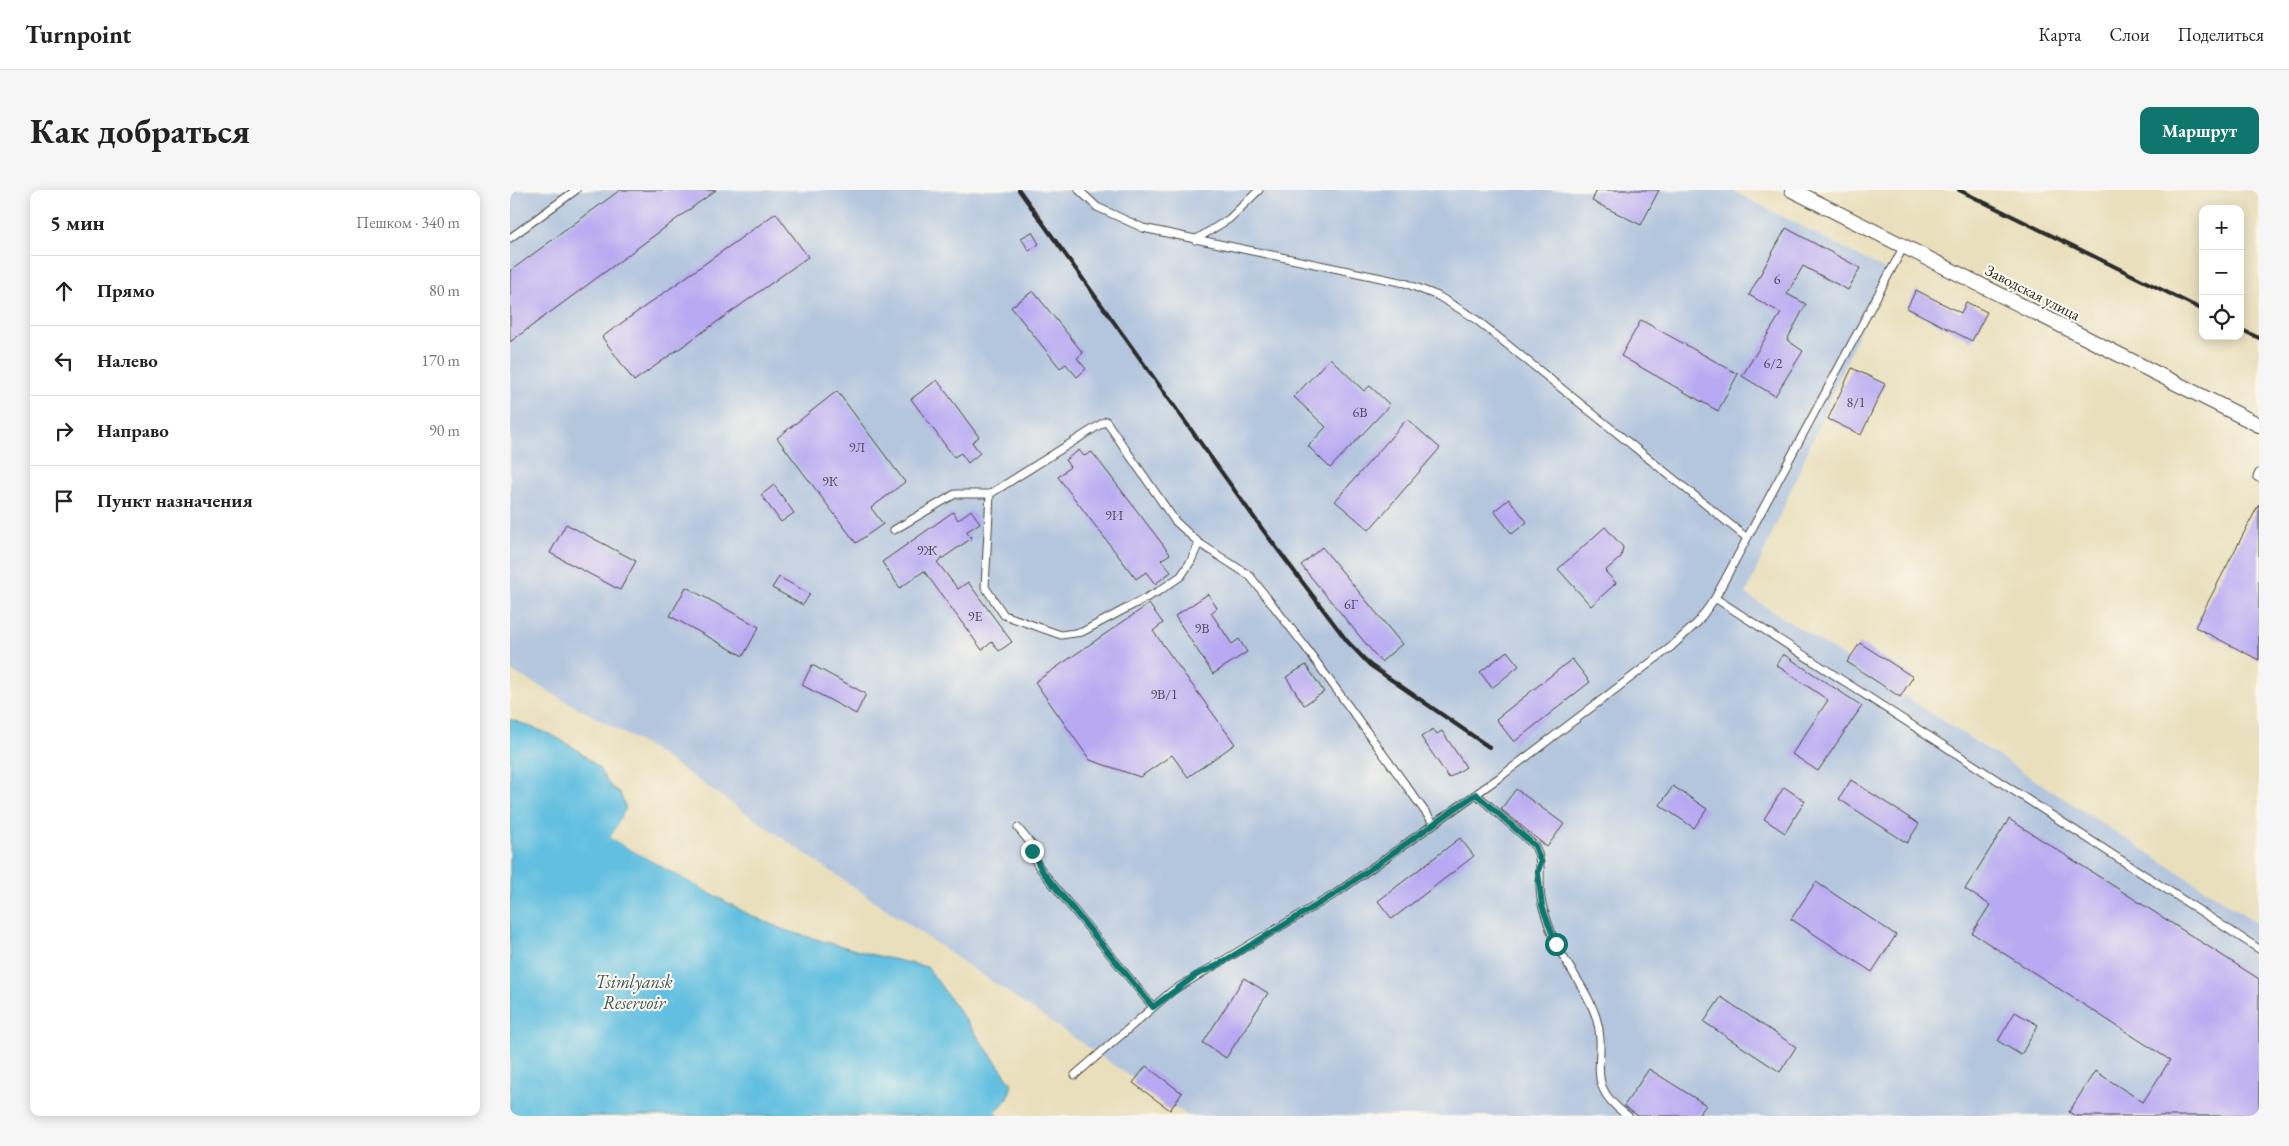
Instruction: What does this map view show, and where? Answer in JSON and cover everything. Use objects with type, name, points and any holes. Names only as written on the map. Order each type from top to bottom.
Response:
[{"type":"street","name":"Заводская улица","points":[[1792,190],[2259,424]]},
{"type":"lane","points":[[510,238],[576,190]]},
{"type":"lane","points":[[1079,190],[1097,207],[1143,228],[1405,283],[1438,296],[1473,317],[1747,538]]},
{"type":"lane","points":[[1195,240],[1228,219],[1259,190]]},
{"type":"lane","points":[[1075,1075],[1153,1007],[1196,975],[1216,966],[1335,894],[1476,794],[1671,647],[1698,622],[1715,598],[1904,246]]},
{"type":"lane","points":[[894,530],[955,494],[990,494],[1106,421],[1175,521],[1199,543],[1250,576],[1304,645],[1434,824]]},
{"type":"lane","points":[[2259,473],[2257,477],[2259,478]]},
{"type":"lane","points":[[990,494],[984,587],[1004,615],[1062,635],[1082,632],[1159,591],[1181,576],[1191,561],[1199,543]]},
{"type":"lane","points":[[1715,598],[2259,950]]},
{"type":"lane","points":[[1476,794],[1535,846],[1538,852],[1541,862],[1538,871],[1542,906],[1556,944],[1576,974],[1597,1019],[1600,1086],[1608,1099],[1628,1116]]},
{"type":"lane","points":[[1018,828],[1032,845],[1036,862],[1042,871],[1153,1007]]},
{"type":"shaded area","points":[[510,190],[1731,190],[1886,270],[1746,594],[2259,924],[2259,1116],[1188,1116],[654,750],[510,670]]},
{"type":"water","name":"Tsimlyansk Reservoir","points":[[510,719],[552,735],[576,749],[598,767],[610,786],[620,793],[626,809],[610,838],[750,915],[784,930],[870,954],[927,967],[1012,1084],[1008,1098],[995,1112],[999,1116],[510,1116]]},
{"type":"pier","points":[[626,809],[629,810],[613,837],[715,893],[714,895],[610,838]]},
{"type":"building","points":[[620,190],[716,190],[510,342],[510,271]]},
{"type":"building","points":[[1597,190],[1659,190],[1641,225],[1592,201]]},
{"type":"building","points":[[776,213],[808,257],[634,381],[602,337]]},
{"type":"building","points":[[1786,228],[1860,268],[1848,290],[1803,266],[1787,294],[1806,304],[1787,340],[1803,351],[1775,396],[1742,376],[1781,313],[1749,295]]},
{"type":"building","points":[[1032,232],[1039,244],[1029,251],[1021,238]]},
{"type":"building","points":[[1916,290],[1961,313],[1966,302],[1987,312],[1972,341],[1907,308]]},
{"type":"building","points":[[1033,291],[1083,353],[1077,358],[1086,369],[1077,377],[1066,364],[1060,368],[1011,307]]},
{"type":"building","points":[[1641,320],[1738,374],[1718,411],[1621,356]]},
{"type":"building","points":[[1330,358],[1364,391],[1370,386],[1390,405],[1330,468],[1308,446],[1326,427],[1294,397]]},
{"type":"building","points":[[1852,368],[1885,384],[1861,435],[1828,419]]},
{"type":"building","points":[[937,380],[979,437],[972,442],[980,453],[968,463],[961,453],[954,457],[911,399]]},
{"type":"building","points":[[837,391],[905,482],[871,508],[883,524],[856,543],[777,438]]},
{"type":"building","points":[[1407,419],[1440,448],[1369,530],[1335,501]]},
{"type":"building","points":[[1079,450],[1084,456],[1092,452],[1170,554],[1161,560],[1171,572],[1155,584],[1146,572],[1136,579],[1058,477],[1070,467],[1065,460]]},
{"type":"building","points":[[774,485],[794,513],[781,522],[761,495]]},
{"type":"building","points":[[1509,499],[1527,522],[1512,534],[1494,511]]},
{"type":"building","points":[[2259,504],[2259,660],[2195,627]]},
{"type":"building","points":[[971,510],[980,523],[966,532],[972,538],[937,562],[958,589],[968,582],[1012,642],[999,651],[992,642],[982,650],[924,571],[900,588],[882,562],[953,512],[958,520]]},
{"type":"building","points":[[566,524],[636,561],[620,590],[550,553]]},
{"type":"building","points":[[1605,527],[1623,547],[1621,557],[1605,571],[1616,583],[1591,606],[1558,569]]},
{"type":"building","points":[[1322,547],[1402,644],[1381,662],[1301,565]]},
{"type":"building","points":[[779,577],[810,594],[803,605],[772,588]]},
{"type":"building","points":[[686,587],[759,627],[743,656],[670,616]]},
{"type":"building","points":[[1208,594],[1217,608],[1211,613],[1232,644],[1239,639],[1247,652],[1213,674],[1175,616]]},
{"type":"building","points":[[1149,604],[1163,623],[1153,631],[1235,744],[1188,777],[1172,755],[1140,777],[1090,760],[1035,682]]},
{"type":"building","points":[[1860,643],[1913,677],[1900,697],[1847,662]]},
{"type":"building","points":[[1507,651],[1519,666],[1492,688],[1480,672]]},
{"type":"building","points":[[1783,654],[1862,706],[1818,771],[1792,754],[1828,700],[1776,665]]},
{"type":"building","points":[[1572,659],[1590,682],[1514,742],[1496,719]]},
{"type":"building","points":[[812,665],[866,694],[856,714],[802,685]]},
{"type":"building","points":[[1306,665],[1324,692],[1304,705],[1286,677]]},
{"type":"building","points":[[1433,729],[1437,734],[1442,731],[1466,767],[1449,778],[1421,737]]},
{"type":"building","points":[[1851,780],[1919,824],[1907,843],[1839,799]]},
{"type":"building","points":[[1673,786],[1707,809],[1694,828],[1660,805]]},
{"type":"building","points":[[1784,787],[1805,801],[1785,833],[1764,819]]},
{"type":"building","points":[[1516,789],[1564,824],[1547,847],[1501,809]]},
{"type":"building","points":[[2009,819],[2259,979],[2259,1116],[2075,1116],[2069,1112],[2095,1071],[2143,1102],[2170,1060],[1972,933],[1990,905],[1965,889]]},
{"type":"building","points":[[1460,838],[1474,856],[1392,919],[1378,901]]},
{"type":"building","points":[[1816,882],[1896,935],[1872,972],[1791,919]]},
{"type":"building","points":[[1244,978],[1268,993],[1226,1058],[1203,1043]]},
{"type":"building","points":[[1721,997],[1796,1047],[1780,1072],[1704,1022]]},
{"type":"building","points":[[2015,1012],[2038,1025],[2021,1055],[1998,1041]]},
{"type":"building","points":[[1146,1066],[1182,1093],[1170,1110],[1133,1083]]},
{"type":"building","points":[[1649,1069],[1706,1105],[1698,1116],[1638,1116],[1624,1106]]},
{"type":"railway","points":[[1019,190],[1263,530],[1347,641],[1370,665],[1489,747]]},
{"type":"railway","points":[[1959,190],[2199,308]]},
{"type":"railway","points":[[2244,331],[2259,338]]},
{"type":"route","points":[[1032,851],[1042,871],[1153,1007],[1196,975],[1216,966],[1335,894],[1476,794],[1535,846],[1541,862],[1538,871],[1542,906],[1556,944]]}]
